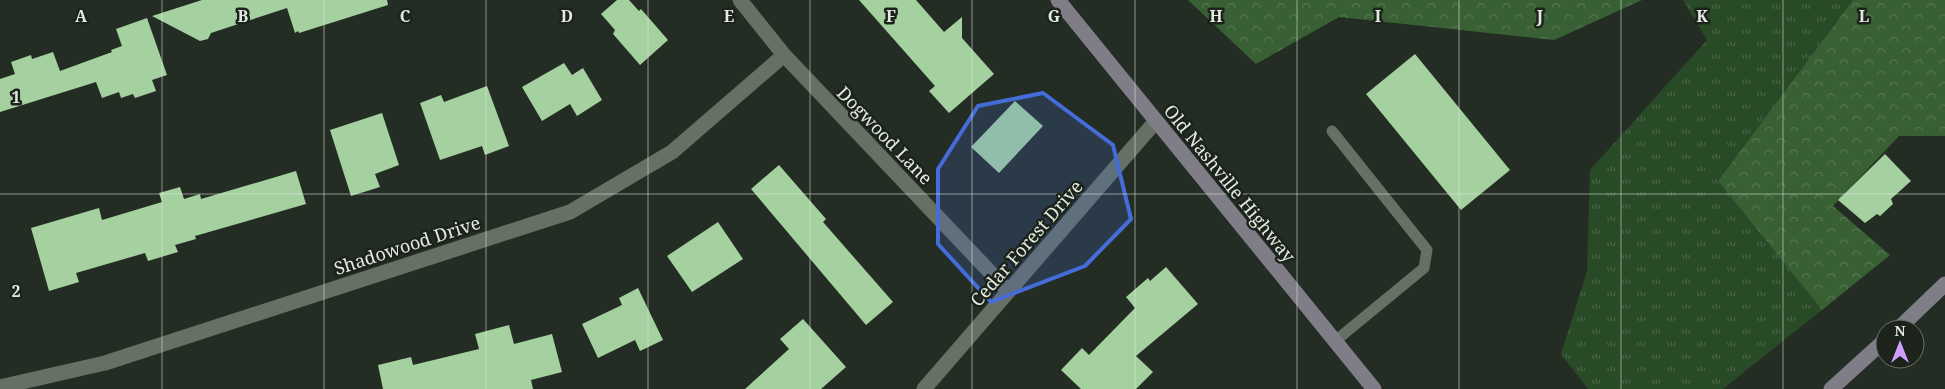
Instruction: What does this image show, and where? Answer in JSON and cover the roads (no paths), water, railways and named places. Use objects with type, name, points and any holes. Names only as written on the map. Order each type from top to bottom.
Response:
[{"type":"main road","name":"Old Nashville Highway","points":[[1058,0],[1374,389]]},
{"type":"main road","points":[[1908,319],[1945,284]]},
{"type":"main road","points":[[1831,389],[1875,349]]},
{"type":"street","name":"Dogwood Lane","points":[[740,0],[784,55],[1008,291]]},
{"type":"street","name":"Shadowood Drive","points":[[0,387],[105,363],[570,212],[672,152],[784,55]]},
{"type":"street","name":"Cedar Forest Drive","points":[[924,389],[1156,121]]},
{"type":"lane","points":[[1332,131],[1428,250],[1424,268],[1334,342]]}]
